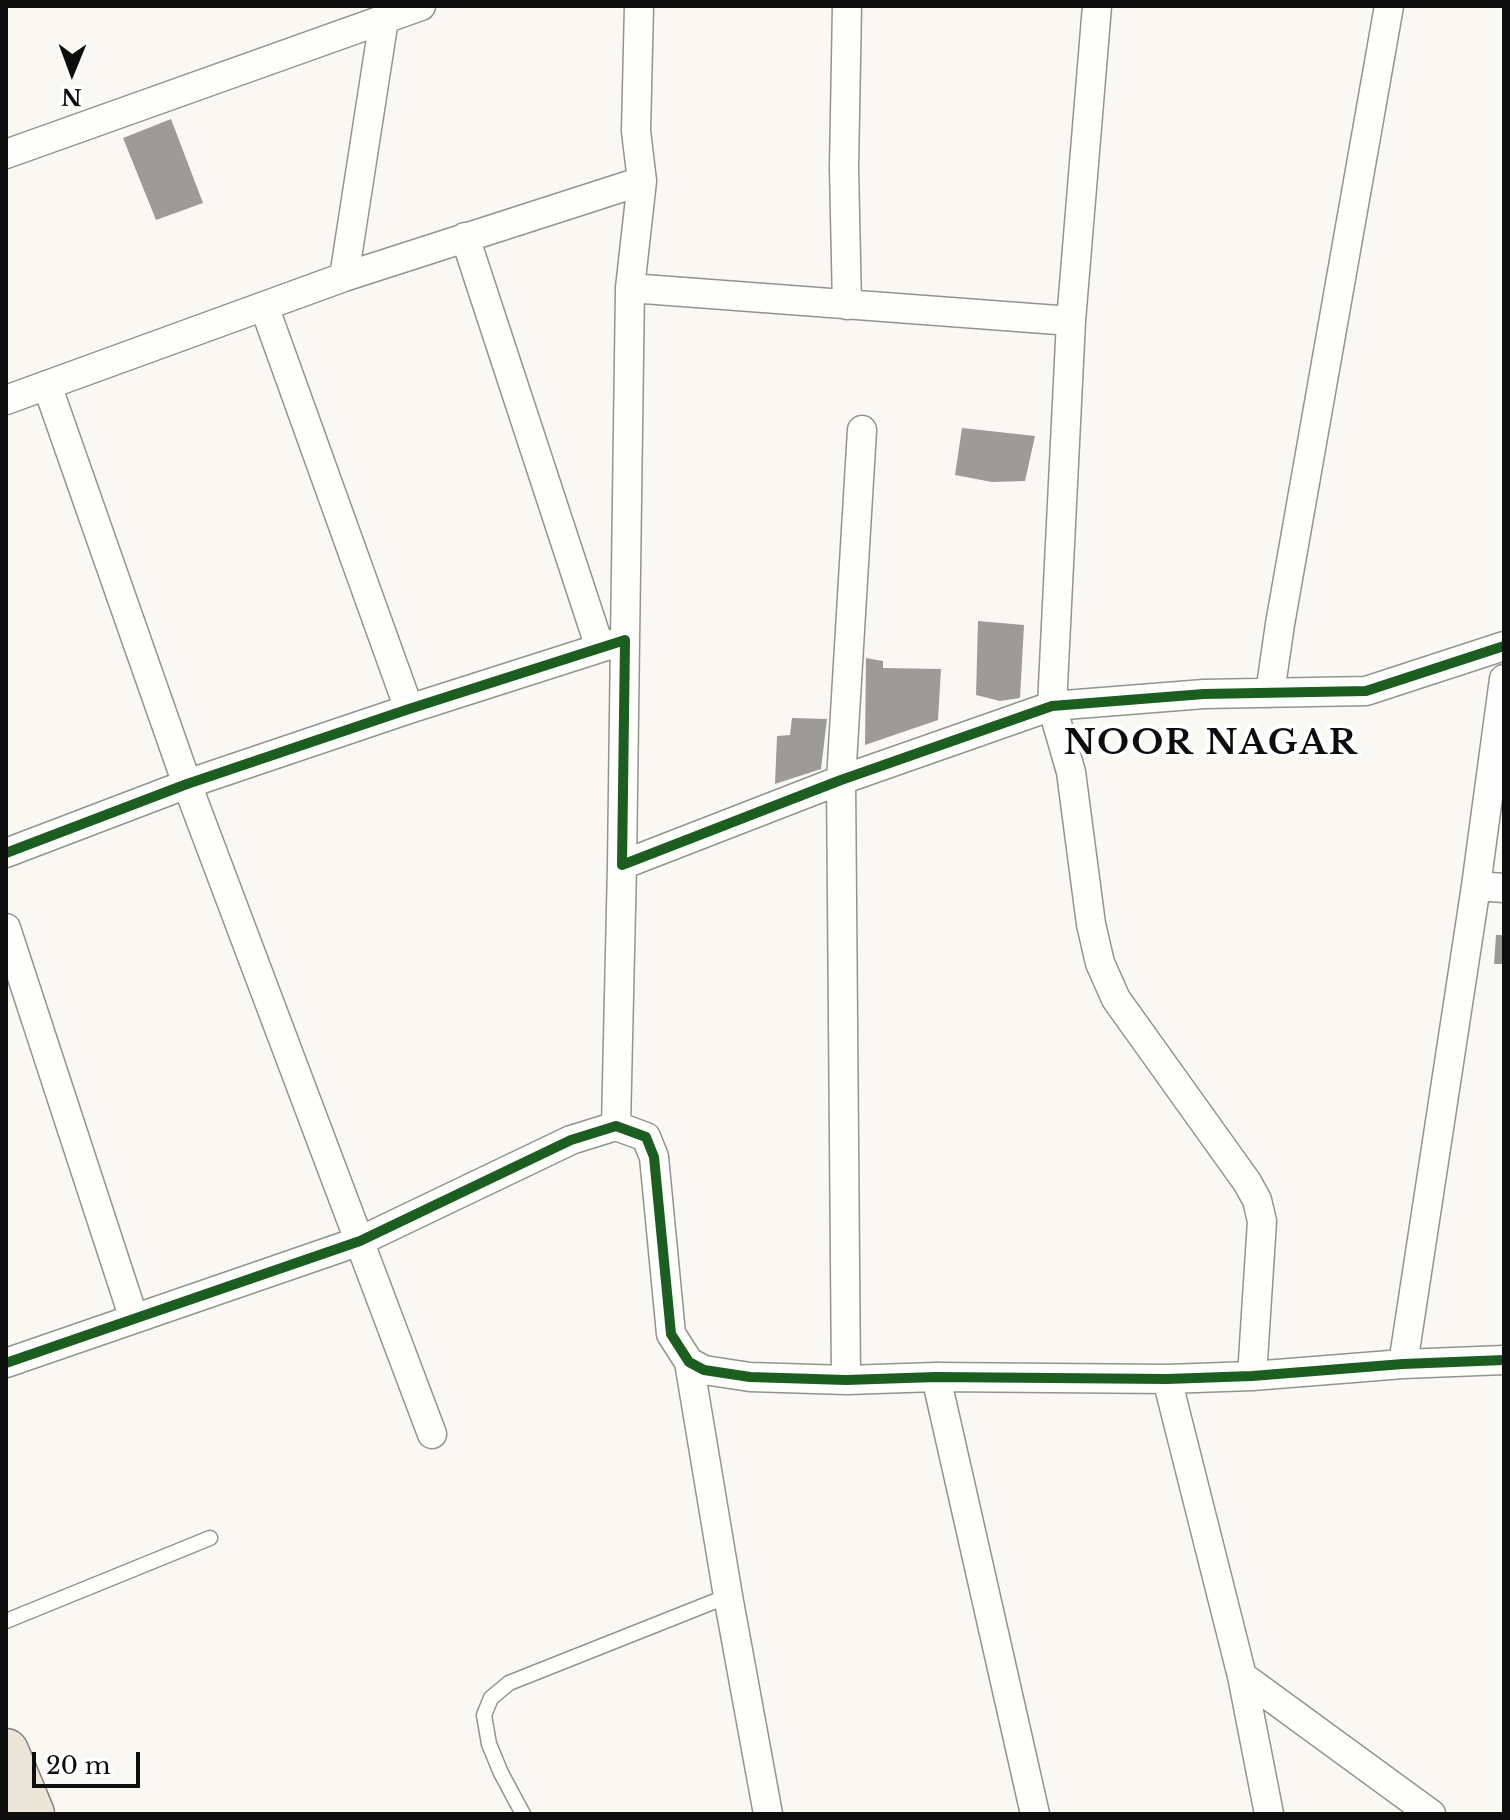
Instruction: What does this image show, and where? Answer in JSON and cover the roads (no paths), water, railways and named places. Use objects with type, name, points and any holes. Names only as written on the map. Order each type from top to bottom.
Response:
[{"type":"main road","points":[[6,1751],[32,1814]]},
{"type":"street","points":[[6,154],[387,13],[421,6]]},
{"type":"street","points":[[616,1126],[622,865],[612,644],[630,288],[642,181],[636,131],[639,6]]},
{"type":"street","points":[[847,6],[844,168],[847,305]]},
{"type":"street","points":[[1097,6],[1071,321],[1052,706],[1071,772],[1091,924],[1100,963],[1116,999],[1257,1200],[1262,1221],[1252,1376]]},
{"type":"street","points":[[1270,693],[1389,6]]},
{"type":"street","points":[[344,277],[387,13]]},
{"type":"street","points":[[6,400],[344,277],[642,181]]},
{"type":"street","points":[[465,237],[612,644]]},
{"type":"street","points":[[630,288],[1071,321]]},
{"type":"street","points":[[264,306],[409,709]]},
{"type":"street","points":[[47,385],[187,784],[432,1434]]},
{"type":"street","points":[[846,1380],[841,780],[862,430]]},
{"type":"street","points":[[6,853],[187,784],[612,644]]},
{"type":"street","points":[[622,865],[841,780],[1052,706],[1204,694],[1366,691],[1504,646]]},
{"type":"street","points":[[1403,1364],[1490,887],[1504,679]]},
{"type":"street","points":[[6,928],[134,1319]]},
{"type":"street","points":[[6,1363],[360,1241],[571,1140],[616,1126],[646,1137],[654,1157],[671,1334],[689,1362],[768,1814]]},
{"type":"street","points":[[689,1362],[704,1370],[750,1377],[846,1380],[936,1377],[1167,1379],[1504,1360]]},
{"type":"street","points":[[936,1377],[1035,1814]]},
{"type":"street","points":[[1167,1379],[1242,1676],[1269,1814]]},
{"type":"street","points":[[1242,1676],[1431,1814]]},
{"type":"lane","points":[[6,1621],[210,1538]]},
{"type":"lane","points":[[523,1814],[489,1744],[484,1715],[491,1698],[509,1683],[728,1596]]},
{"type":"district","name":"NOOR NAGAR","points":[[1211,744]]}]
